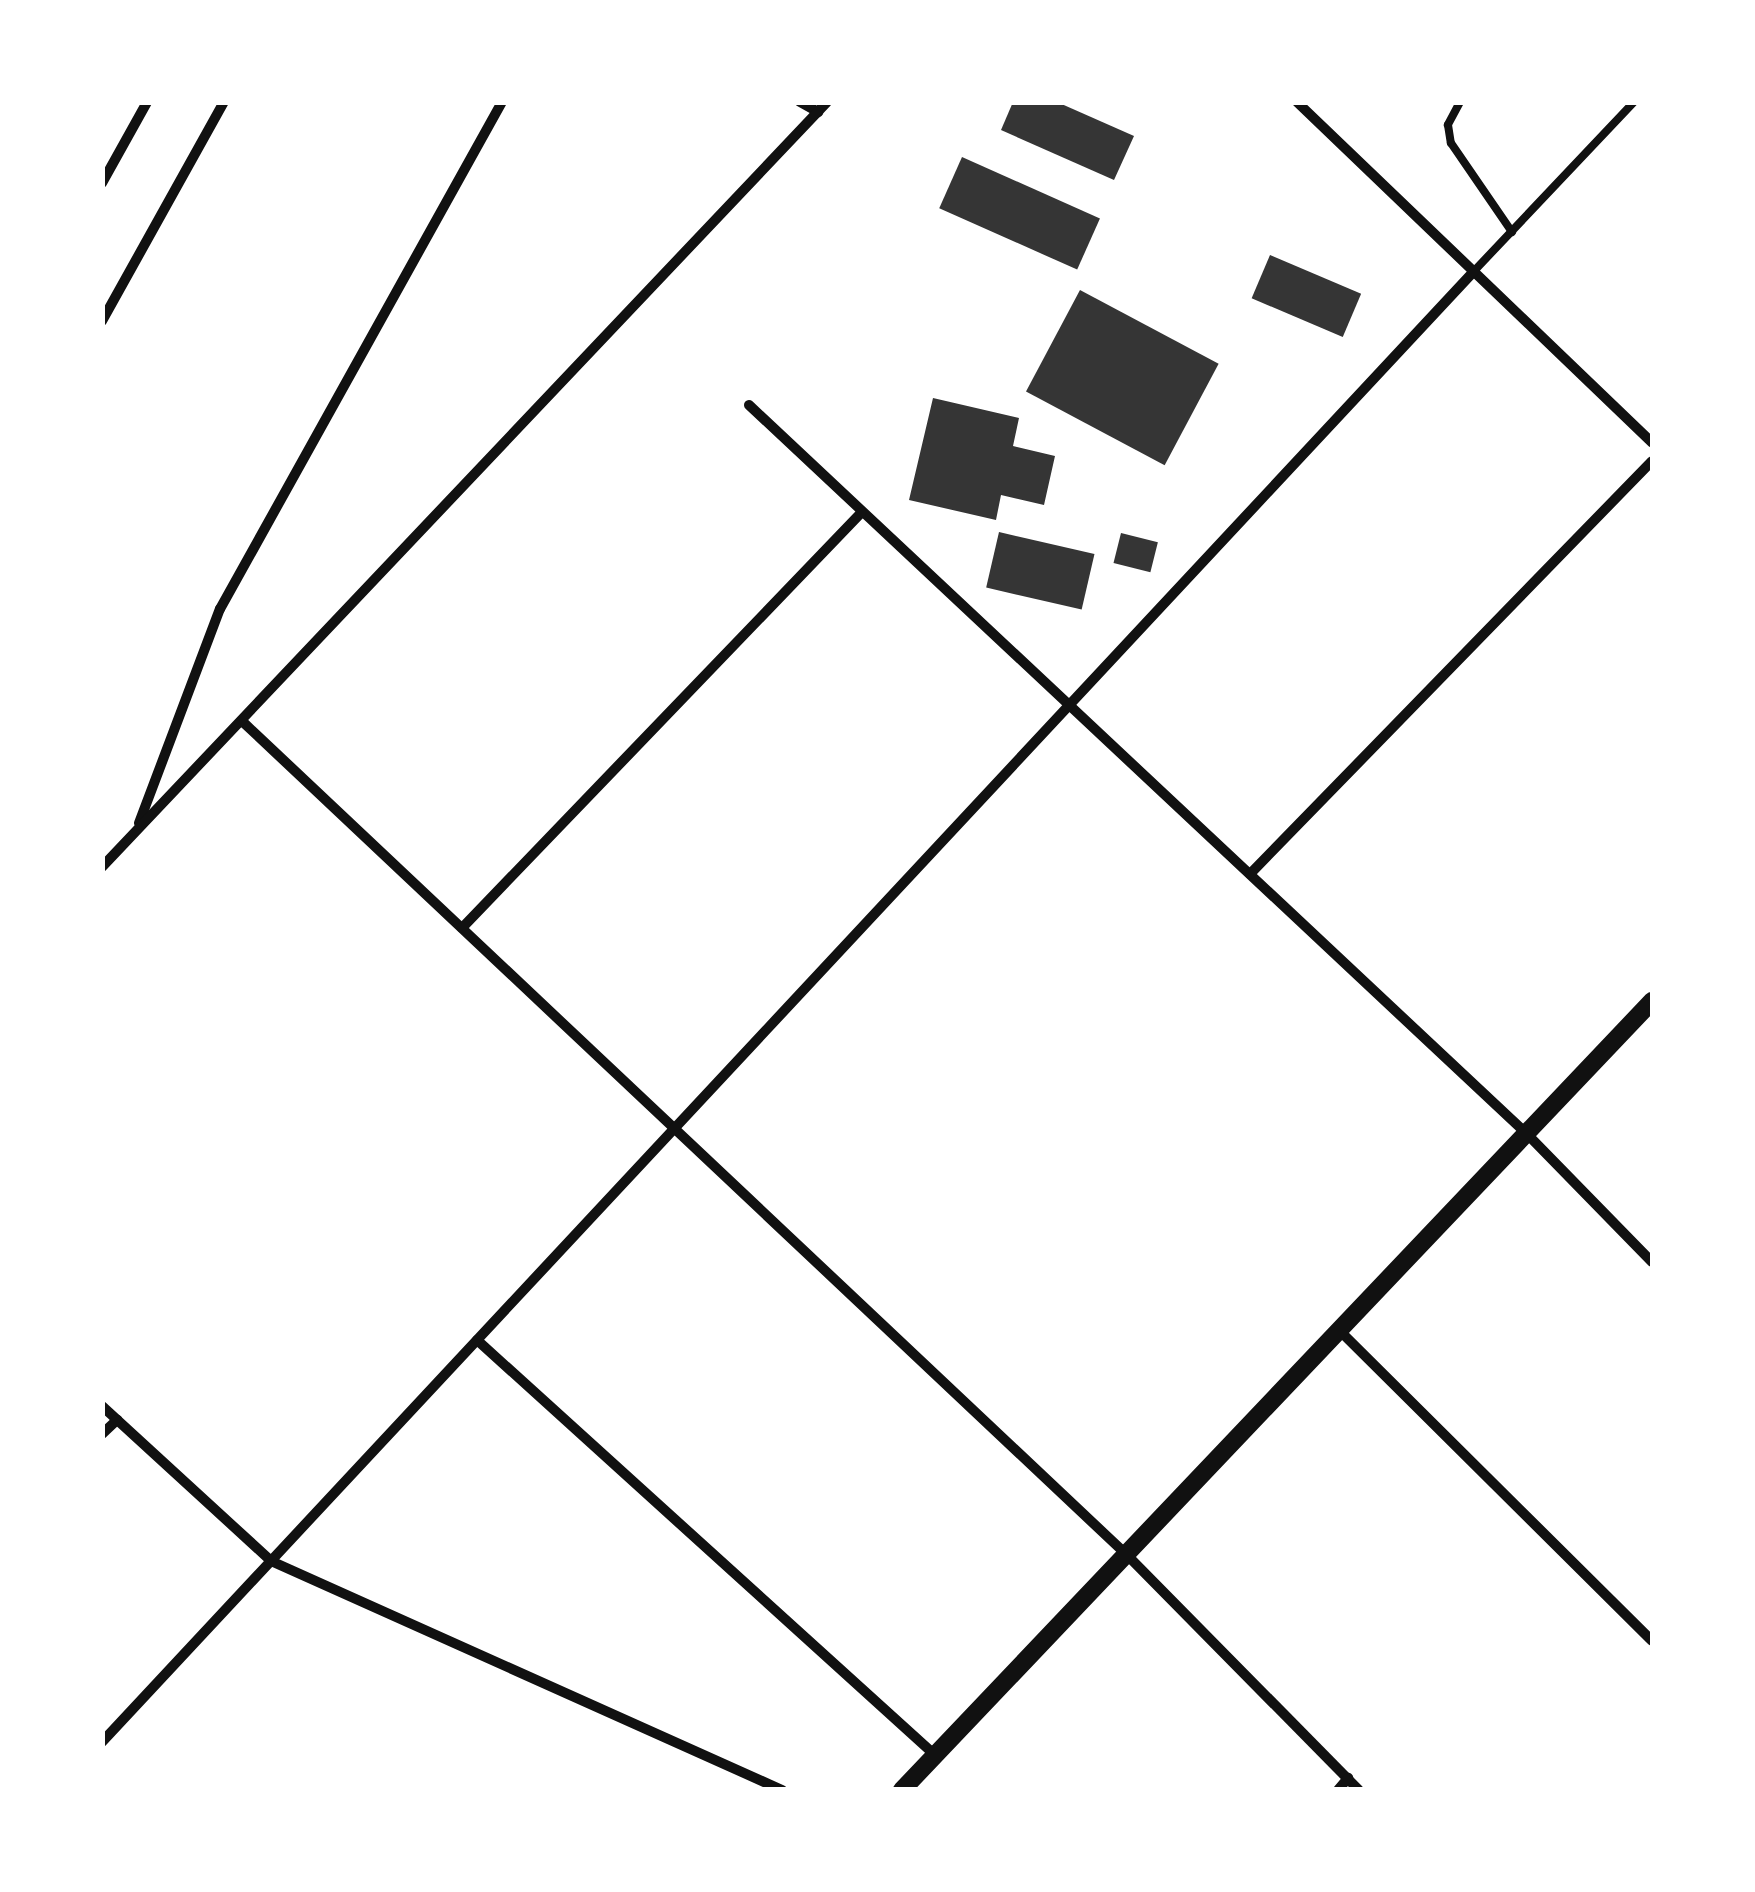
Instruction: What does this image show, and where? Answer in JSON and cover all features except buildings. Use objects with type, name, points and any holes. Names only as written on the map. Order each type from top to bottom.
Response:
[{"type":"street","points":[[102,183],[147,102]]},
{"type":"street","points":[[102,321],[224,102]]},
{"type":"street","points":[[138,828],[220,608],[502,102]]},
{"type":"street","points":[[800,102],[818,112]]},
{"type":"street","points":[[102,867],[827,102]]},
{"type":"street","points":[[1297,102],[1652,442]]},
{"type":"street","points":[[102,1742],[1476,270]]},
{"type":"street","points":[[749,404],[1526,1134],[1652,1262]]},
{"type":"street","points":[[1250,874],[1652,461]]},
{"type":"street","points":[[462,928],[862,513]]},
{"type":"street","points":[[243,722],[1129,1557],[1359,1790]]},
{"type":"street","points":[[902,1790],[1129,1557],[1652,1002]]},
{"type":"street","points":[[1341,1332],[1652,1641]]},
{"type":"street","points":[[478,1340],[936,1755]]},
{"type":"street","points":[[102,1406],[271,1561],[782,1790]]},
{"type":"street","points":[[102,1434],[116,1420]]},
{"type":"street","points":[[1338,1790],[1348,1778]]},
{"type":"lane","points":[[1460,102],[1448,125],[1451,143],[1512,232]]},
{"type":"lane","points":[[1476,270],[1634,102]]}]
